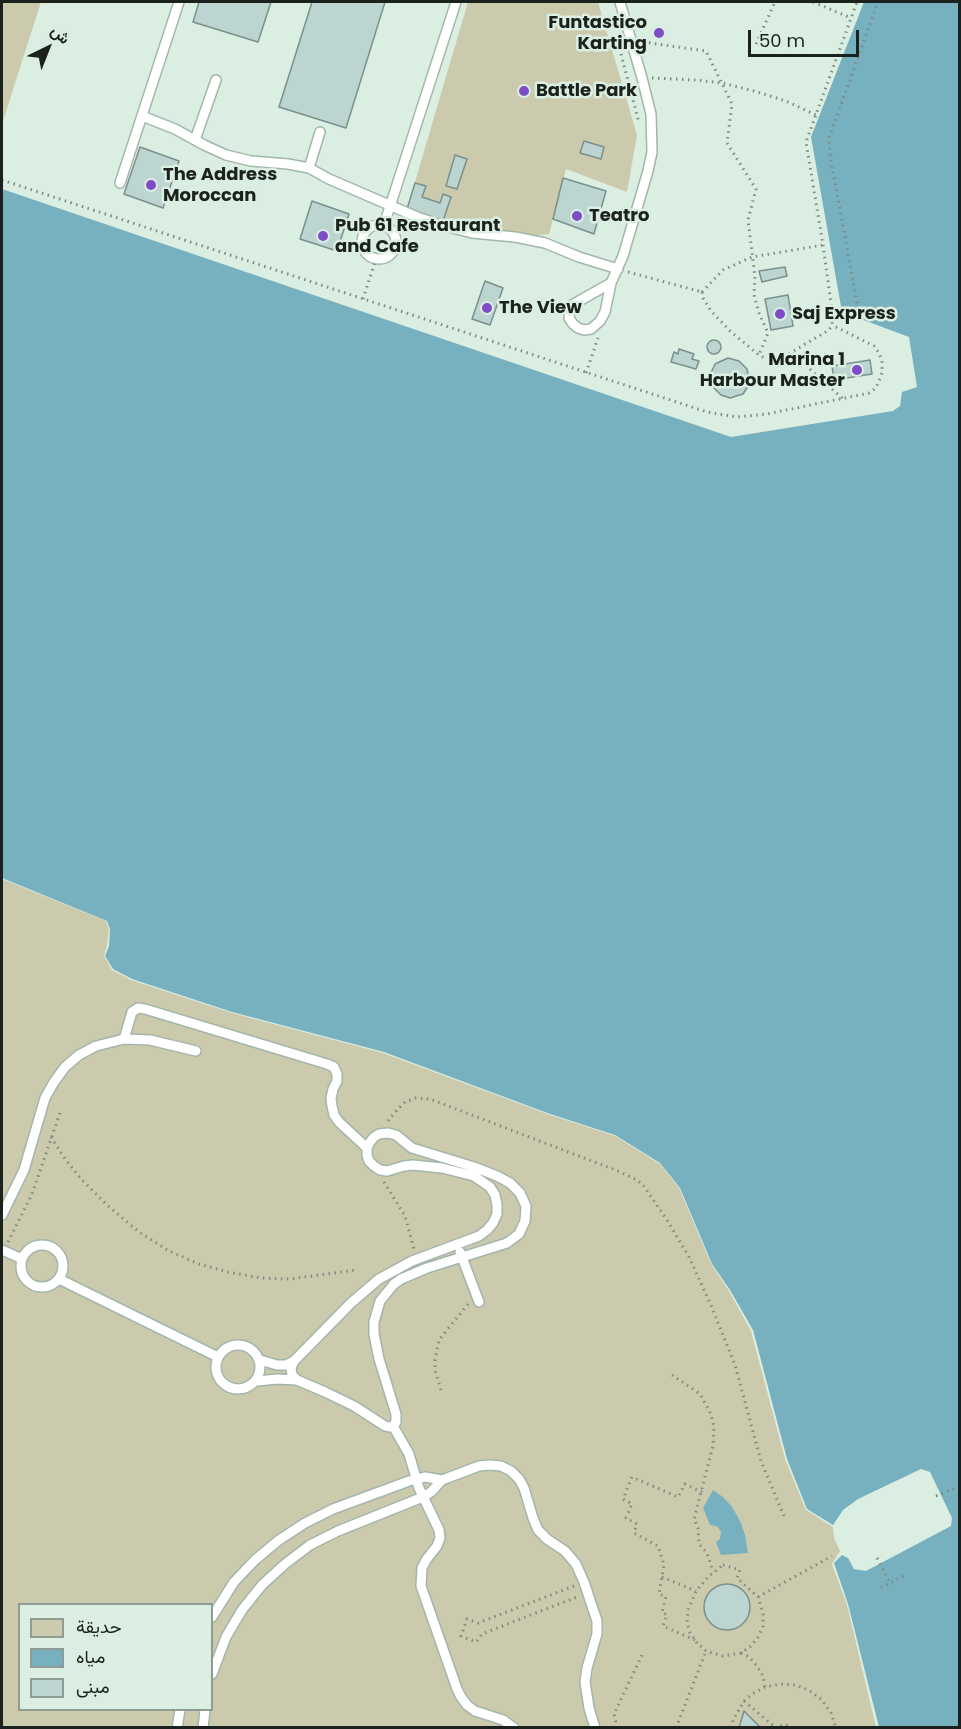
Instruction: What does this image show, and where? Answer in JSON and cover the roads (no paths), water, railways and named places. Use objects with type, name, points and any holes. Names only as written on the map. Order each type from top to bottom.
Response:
[{"type":"lane","points":[[120,183],[179,2]]},
{"type":"lane","points":[[384,225],[456,2]]},
{"type":"lane","points":[[611,283],[572,305],[570,318],[573,324],[584,330],[591,329],[600,321],[608,303],[611,283],[618,269],[652,152],[651,114],[620,2]]},
{"type":"lane","points":[[195,140],[216,80]]},
{"type":"lane","points":[[142,116],[165,124],[215,151],[239,158],[309,168],[328,179],[444,226],[472,233],[538,241],[618,269]]},
{"type":"lane","points":[[309,168],[320,132]]},
{"type":"lane","points":[[373,225],[384,225],[394,233],[396,246],[389,256],[376,259],[366,254],[362,238],[368,228],[373,225]]},
{"type":"lane","points":[[124,1039],[132,1012],[138,1008],[327,1064],[334,1067],[337,1074],[331,1098],[334,1115],[367,1148],[369,1161],[374,1167],[387,1171],[413,1165],[442,1168],[474,1176],[490,1187],[495,1195],[497,1214],[493,1223],[479,1236],[395,1269],[364,1291],[294,1361],[286,1365],[277,1365],[260,1360]]},
{"type":"lane","points":[[2,1215],[24,1170],[45,1098],[65,1067],[79,1055],[96,1046],[124,1039],[150,1040],[196,1051]]},
{"type":"lane","points":[[367,1148],[374,1137],[380,1134],[396,1135],[412,1148],[474,1167],[510,1183],[520,1193],[526,1206],[525,1221],[519,1234],[507,1242],[401,1279],[380,1301],[374,1322],[374,1334],[388,1392],[396,1414],[396,1422],[393,1426]]},
{"type":"lane","points":[[457,1244],[478,1299]]},
{"type":"lane","points":[[36,1246],[49,1246],[55,1249],[62,1260],[62,1273],[59,1279],[48,1287],[35,1287],[24,1278],[22,1259],[30,1249],[36,1246]]},
{"type":"lane","points":[[3,1250],[22,1259]]},
{"type":"lane","points":[[59,1279],[218,1357]]},
{"type":"lane","points":[[257,1381],[261,1371],[260,1360],[249,1347],[231,1346],[218,1357],[217,1376],[222,1384],[231,1389],[240,1390],[257,1381],[297,1380]]},
{"type":"lane","points":[[294,1361],[291,1368],[292,1375],[297,1380],[354,1406],[385,1426],[393,1426]]},
{"type":"lane","points":[[393,1426],[409,1454],[416,1479],[436,1523],[440,1538],[422,1568],[421,1586],[461,1697],[475,1711],[503,1720],[514,1728]]},
{"type":"lane","points":[[213,1671],[226,1637],[242,1610],[262,1585],[310,1545],[338,1531],[423,1497],[442,1480],[479,1466],[501,1466],[511,1471],[519,1479],[538,1530],[571,1557],[588,1592],[597,1621],[597,1634],[586,1668],[585,1682],[595,1728]]},
{"type":"lane","points":[[213,1615],[234,1582],[255,1560],[279,1540],[305,1523],[333,1509],[416,1479],[425,1477],[442,1480]]},
{"type":"lane","points":[[177,1728],[180,1711]]},
{"type":"lane","points":[[203,1728],[205,1711]]},
{"type":"water","points":[[864,2],[959,2],[959,1727],[879,1727],[848,1604],[834,1563],[842,1555],[848,1558],[854,1569],[866,1571],[951,1526],[952,1518],[930,1472],[921,1469],[858,1499],[843,1510],[833,1525],[807,1509],[787,1459],[753,1330],[712,1264],[680,1188],[660,1163],[615,1135],[550,1114],[384,1052],[232,1012],[132,979],[113,969],[105,956],[109,946],[110,929],[107,921],[2,878],[2,189],[731,437],[893,411],[900,406],[902,392],[917,387],[909,337],[842,312],[811,137]]},
{"type":"water","points":[[713,1490],[732,1507],[740,1521],[748,1553],[721,1555],[716,1542],[720,1539],[721,1532],[717,1526],[710,1525],[703,1508]]},
{"type":"place","name":"Funtastico Karting","points":[[659,33]]},
{"type":"place","name":"Battle Park","points":[[524,91]]},
{"type":"place","name":"The Address Moroccan","points":[[151,185]]},
{"type":"place","name":"Teatro","points":[[577,216]]},
{"type":"place","name":"Pub 61 Restaurant and Cafe","points":[[323,236]]},
{"type":"place","name":"The View","points":[[487,308]]},
{"type":"place","name":"Saj Express","points":[[780,314]]},
{"type":"place","name":"Marina 1 Harbour Master","points":[[857,370]]}]
